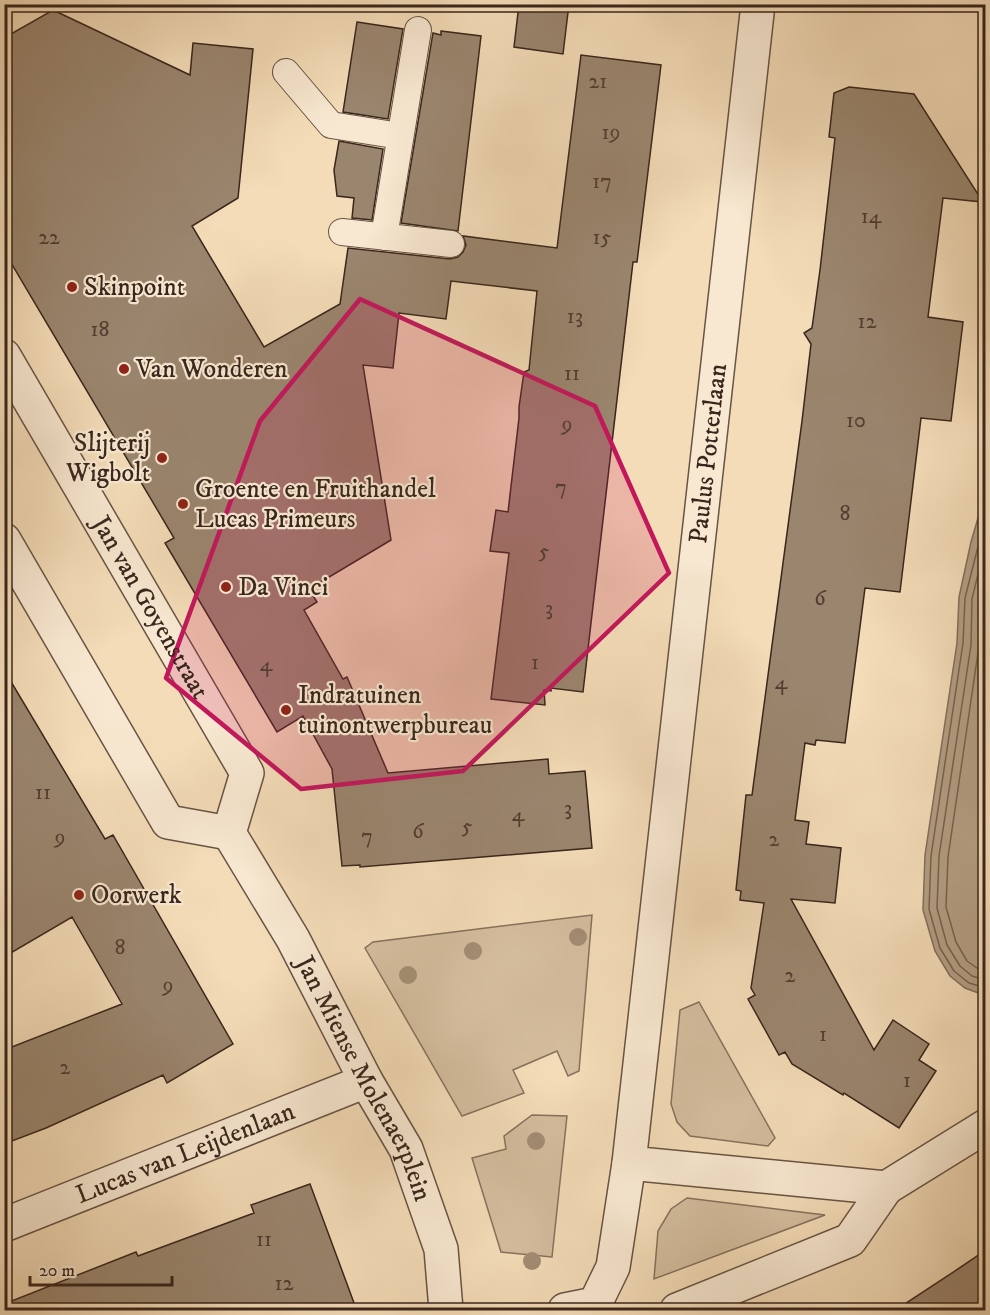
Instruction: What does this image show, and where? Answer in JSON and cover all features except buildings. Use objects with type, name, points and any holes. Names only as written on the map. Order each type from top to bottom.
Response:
[{"type":"street","name":"Paulus Potterlaan","points":[[629,1163],[758,4]]},
{"type":"street","name":"Jan van Goyenstraat","points":[[4,357],[247,773],[237,847]]},
{"type":"street","points":[[4,540],[168,822],[237,847]]},
{"type":"street","name":"Jan Miense Molenaerplein","points":[[237,847],[293,939],[366,1081],[406,1149],[441,1249],[446,1311]]},
{"type":"street","name":"Lucas van Leijdenlaan","points":[[4,1225],[366,1081]]},
{"type":"street","points":[[677,1311],[850,1240],[886,1188],[986,1126]]},
{"type":"street","points":[[565,1311],[595,1304],[614,1267],[629,1163],[886,1188]]},
{"type":"lane","points":[[384,237],[418,30]]},
{"type":"lane","points":[[286,72],[331,125],[400,136]]},
{"type":"lane","points":[[342,232],[451,244]]},
{"type":"highlighted area","points":[[360,299],[595,406],[669,573],[463,771],[301,789],[166,678],[260,421]]},
{"type":"shaded area","points":[[592,915],[579,1071],[568,1076],[557,1051],[513,1070],[524,1093],[462,1116],[365,948],[373,942]]},
{"type":"shaded area","points":[[699,1002],[775,1138],[768,1146],[690,1136],[677,1122],[671,1104],[680,1010]]},
{"type":"shaded area","points":[[532,1115],[567,1116],[552,1257],[501,1252],[472,1158],[506,1149],[504,1136]]},
{"type":"shaded area","points":[[687,1198],[825,1215],[654,1279],[658,1231],[671,1209]]},
{"type":"water","points":[[985,494],[986,993],[981,994],[965,988],[950,976],[935,951],[923,910],[925,855],[957,643],[959,597],[971,542]]},
{"type":"place","name":"Skinpoint","points":[[72,287]]},
{"type":"place","name":"Van Wonderen","points":[[124,369]]},
{"type":"place","name":"Slijterij Wigbolt","points":[[162,458]]},
{"type":"place","name":"Groente en Fruithandel Lucas Primeurs","points":[[183,504]]},
{"type":"place","name":"Da Vinci","points":[[226,587]]},
{"type":"place","name":"Indratuinen tuinontwerpbureau","points":[[286,710]]},
{"type":"place","name":"Oorwerk","points":[[79,895]]}]
